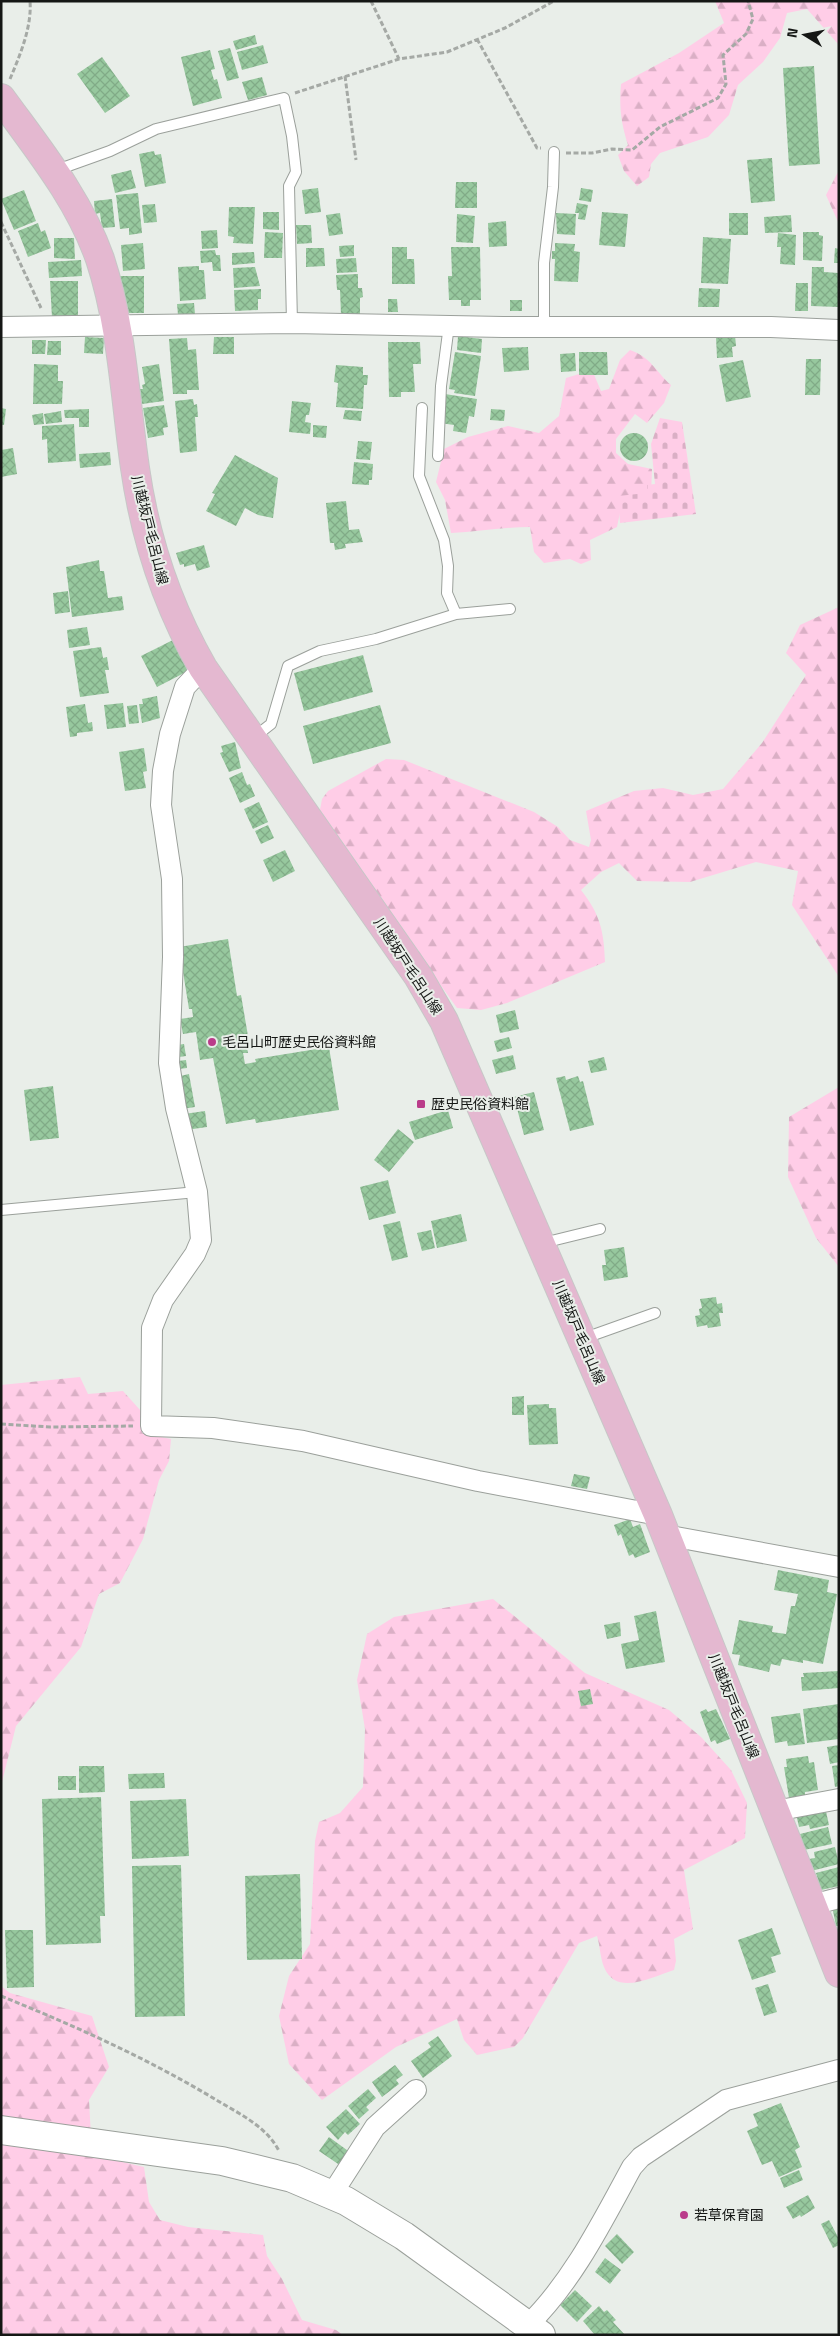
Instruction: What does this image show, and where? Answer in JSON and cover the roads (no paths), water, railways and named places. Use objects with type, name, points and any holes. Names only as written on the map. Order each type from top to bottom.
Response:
[{"type":"main road","name":"川越坂戸毛呂山線","points":[[1,98],[54,171],[81,214],[91,234],[117,327],[135,470],[148,531],[166,592],[186,638],[203,668],[418,976],[444,1021],[662,1525],[812,1905],[828,1934],[839,1973]]},
{"type":"street","points":[[1,328],[292,323],[544,327],[732,326],[839,330]]},
{"type":"street","points":[[203,668],[185,687],[170,734],[163,770],[161,804],[172,879],[173,957],[169,1063],[176,1108],[197,1192],[201,1240],[195,1254],[163,1300],[152,1328],[151,1426],[213,1428],[303,1441],[839,1567]]},
{"type":"street","points":[[776,1811],[839,1799]]},
{"type":"street","points":[[812,1905],[839,1898]]},
{"type":"street","points":[[1,2130],[222,2162],[292,2178],[332,2194],[404,2236],[534,2330],[543,2310],[592,2240],[632,2167],[642,2157],[726,2100],[839,2070]]},
{"type":"street","points":[[332,2194],[375,2128],[416,2090]]},
{"type":"lane","points":[[54,171],[110,151],[156,129],[284,98],[292,136],[296,172],[289,186],[292,323]]},
{"type":"lane","points":[[544,327],[544,263],[554,187],[554,152]]},
{"type":"lane","points":[[438,456],[441,386],[449,325]]},
{"type":"lane","points":[[422,408],[419,476],[424,493],[442,534],[448,566],[447,593],[456,614]]},
{"type":"lane","points":[[252,738],[271,724],[288,666],[320,651],[376,639],[456,614],[510,609]]},
{"type":"lane","points":[[1,1210],[197,1192]]},
{"type":"lane","points":[[540,1243],[600,1229]]},
{"type":"lane","points":[[582,1339],[654,1313]]},
{"type":"place","name":"毛呂山町歴史民俗資料館","points":[[212,1042]]},
{"type":"place","name":"歴史民俗資料館","points":[[421,1104]]},
{"type":"place","name":"若草保育園","points":[[684,2215]]}]
